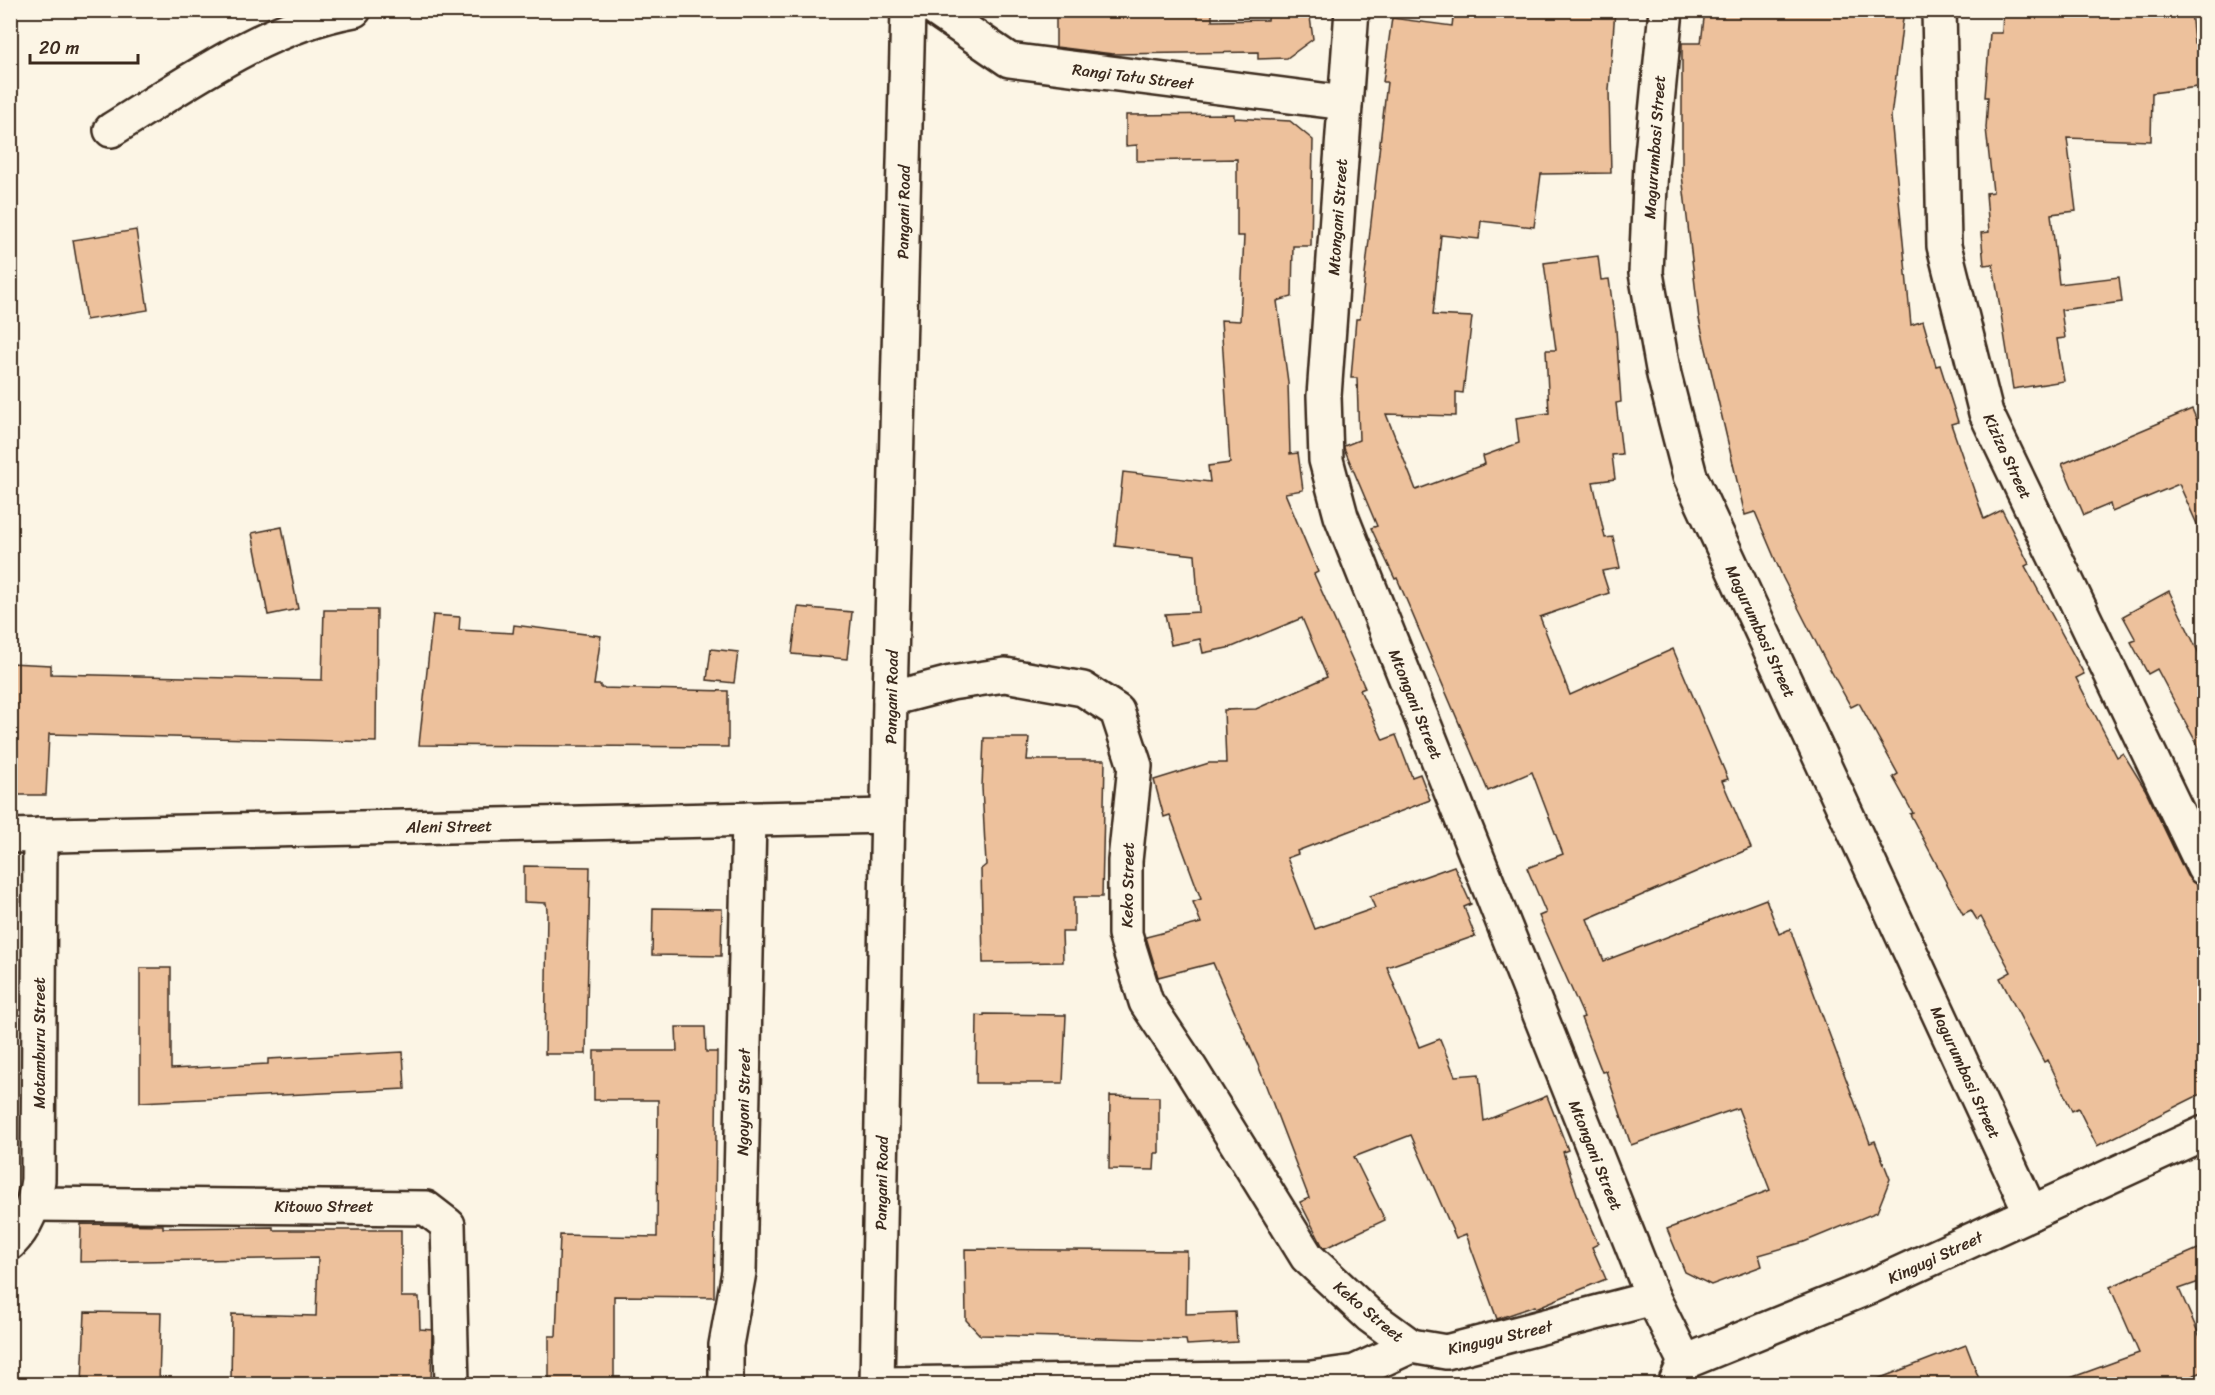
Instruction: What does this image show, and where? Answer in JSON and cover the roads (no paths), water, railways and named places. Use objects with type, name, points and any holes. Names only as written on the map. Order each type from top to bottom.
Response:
[{"type":"street","points":[[111,130],[224,59],[330,15],[354,10]]},
{"type":"street","name":"Pangani Road","points":[[877,1384],[890,699],[908,10]]},
{"type":"street","name":"Rangi Tatu Street","points":[[936,10],[1009,60],[1345,103]]},
{"type":"street","name":"Mtongani Street","points":[[1352,10],[1324,396],[1326,460],[1341,516],[1653,1298],[1680,1373]]},
{"type":"street","name":"Magurumbasi Street","points":[[1666,10],[1651,165],[1647,273],[1664,375],[1689,476],[2031,1213]]},
{"type":"street","name":"Kiziza Street","points":[[1939,10],[1944,246],[1986,412],[2205,868]]},
{"type":"street","name":"Keko Street","points":[[890,699],[951,683],[1005,675],[1083,689],[1117,711],[1135,766],[1125,861],[1125,934],[1146,1002],[1307,1257],[1370,1316],[1411,1346]]},
{"type":"street","name":"Aleni Street","points":[[25,836],[888,816]]},
{"type":"street","name":"Ngoyoni Street","points":[[726,1384],[726,1345],[739,1272],[749,819]]},
{"type":"street","name":"Motamburu Street","points":[[10,1243],[18,1236],[34,1204],[38,1180],[25,836]]},
{"type":"street","name":"Kingugi Street","points":[[1680,1373],[2205,1133]]},
{"type":"street","name":"Kitowo Street","points":[[34,1204],[426,1208],[448,1225],[452,1384]]},
{"type":"street","name":"Kingugu Street","points":[[1411,1346],[1446,1352],[1653,1298]]},
{"type":"street","points":[[883,1384],[1311,1378],[1355,1372],[1411,1346]]}]
